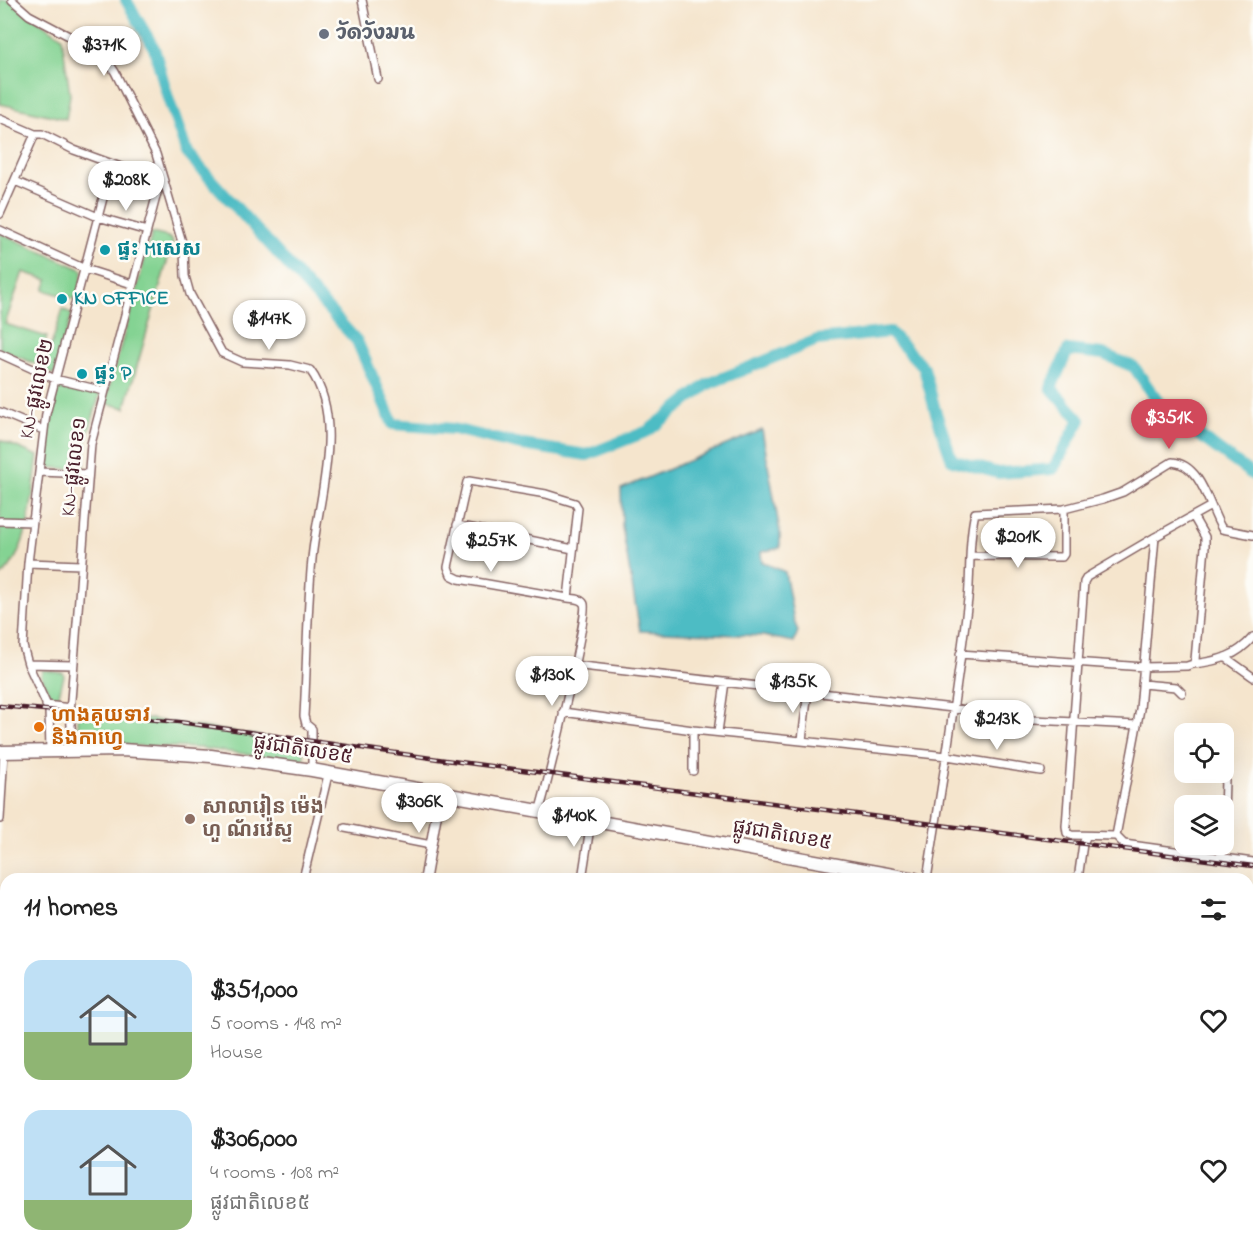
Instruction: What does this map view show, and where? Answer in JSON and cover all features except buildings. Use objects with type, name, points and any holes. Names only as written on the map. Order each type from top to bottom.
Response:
[{"type":"highway","name":"ផ្លូវជាតិលេខ៥","points":[[2,752],[122,750],[211,756],[312,771],[881,873]]},
{"type":"street","points":[[12,0],[18,8],[29,15],[103,54],[114,72],[156,154],[182,243],[190,294],[222,353],[242,362],[290,365],[310,370],[321,387],[327,410],[327,463],[312,562],[304,716],[306,724],[312,729],[312,771]]},
{"type":"street","points":[[362,0],[378,79]]},
{"type":"street","points":[[0,119],[112,164]]},
{"type":"street","points":[[0,214],[36,134]]},
{"type":"street","name":"KN-ផ្លូវលេខ២","points":[[48,708],[22,646],[28,563],[43,430],[112,164]]},
{"type":"street","name":"KN-ផ្លូវលេខ១","points":[[73,751],[70,711],[91,444],[158,193],[158,184],[151,178],[112,164]]},
{"type":"street","points":[[15,181],[98,217],[147,231]]},
{"type":"street","points":[[0,230],[85,269],[132,284]]},
{"type":"street","points":[[0,354],[56,379],[104,392]]},
{"type":"street","points":[[0,412],[43,430]]},
{"type":"street","points":[[928,873],[947,756],[975,513],[1064,509],[1123,492],[1172,462],[1180,463],[1194,474],[1205,491],[1222,529],[1253,535]]},
{"type":"street","points":[[40,472],[88,474]]},
{"type":"street","points":[[539,812],[555,755],[586,607],[583,602],[568,598],[502,588],[454,577],[448,567],[465,485],[469,480],[546,494],[575,502],[578,508],[568,598]]},
{"type":"street","points":[[1212,507],[1155,537],[1087,577],[1084,582],[1066,826],[1067,833],[1071,835],[1116,836],[1124,844],[1253,862]]},
{"type":"street","points":[[971,556],[1062,557],[1064,554],[1064,509]]},
{"type":"street","points":[[1193,516],[1205,537],[1193,664]]},
{"type":"street","points":[[0,521],[33,522]]},
{"type":"street","points":[[457,525],[573,549]]},
{"type":"street","points":[[1116,836],[1137,725],[1155,537]]},
{"type":"street","points":[[28,563],[81,566]]},
{"type":"street","points":[[960,654],[1144,667],[1187,666],[1218,661],[1247,644],[1253,637]]},
{"type":"street","points":[[1226,657],[1253,677]]},
{"type":"street","points":[[28,664],[73,665]]},
{"type":"street","points":[[573,665],[953,708],[1034,720],[1137,725]]},
{"type":"street","points":[[718,732],[725,682]]},
{"type":"street","points":[[1142,684],[1176,687],[1182,693]]},
{"type":"street","points":[[802,740],[807,691]]},
{"type":"street","points":[[50,751],[48,708],[70,711]]},
{"type":"street","points":[[563,712],[693,730],[947,756],[1041,771]]},
{"type":"street","points":[[693,730],[693,771]]},
{"type":"street","points":[[0,819],[2,752]]},
{"type":"street","points":[[304,873],[328,775]]},
{"type":"street","points":[[426,873],[440,794]]},
{"type":"street","points":[[583,873],[591,821]]},
{"type":"street","points":[[345,828],[431,845]]},
{"type":"street","points":[[1079,873],[1086,837]]},
{"type":"green space","points":[[0,0],[13,0],[17,6],[62,37],[70,95],[66,119],[0,104]]},
{"type":"green space","points":[[0,233],[83,270],[77,300],[44,290],[48,280],[23,272],[5,324],[47,337],[38,365],[0,349]]},
{"type":"green space","points":[[152,233],[168,237],[173,241],[125,408],[105,403]]},
{"type":"green space","points":[[63,309],[72,314],[54,375],[43,370]]},
{"type":"green space","points":[[58,383],[100,394],[86,441],[84,470],[46,467],[48,430]]},
{"type":"green space","points":[[0,440],[38,456],[32,504],[24,537],[10,566],[0,577]]},
{"type":"green space","points":[[43,670],[63,673],[57,702],[53,703],[41,675]]},
{"type":"green space","points":[[78,713],[150,719],[304,743],[304,762],[199,748],[78,744]]},
{"type":"water","points":[[762,430],[780,532],[780,548],[761,552],[762,562],[785,572],[798,631],[794,642],[763,636],[640,631],[622,527],[621,489]]},
{"type":"waterway","points":[[126,0],[154,48],[187,153],[357,341],[393,424],[453,429],[517,444],[587,455],[648,431],[708,384],[817,340],[890,332],[924,368],[952,460],[998,473],[1053,469],[1080,420],[1051,388],[1068,350],[1103,354],[1134,367],[1163,409],[1253,475]]},
{"type":"railway","points":[[0,706],[179,722],[445,760],[1253,866]]},
{"type":"place","name":"วัดวังมน","points":[[324,34]]},
{"type":"place","name":"ផ្ទះ Mសេស","points":[[105,250]]},
{"type":"place","name":"KN OFFICE","points":[[62,299]]},
{"type":"place","name":"ផ្ទះ P","points":[[82,374]]},
{"type":"place","name":"ហាងគុយទាវ និងកាហ្វេ","points":[[39,727]]},
{"type":"place","name":"សាលារៀន ម៉េង ហួ ណ័រវ៉េស្ទ","points":[[190,819]]}]
